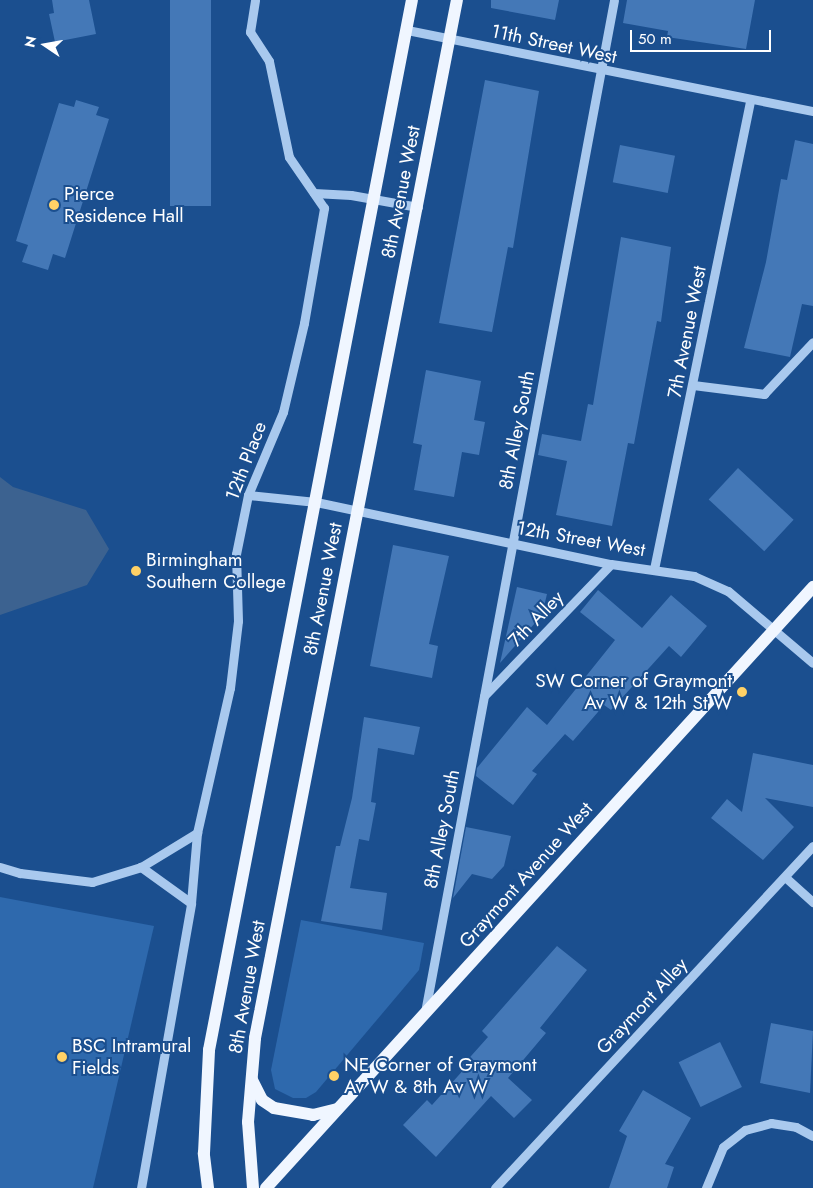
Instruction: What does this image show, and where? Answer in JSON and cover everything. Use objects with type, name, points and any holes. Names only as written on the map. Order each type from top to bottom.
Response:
[{"type":"main road","name":"8th Avenue West","points":[[208,1188],[204,1153],[209,1050],[375,200],[412,0]]},
{"type":"main road","name":"8th Avenue West","points":[[253,1188],[248,1122],[255,1038],[457,0]]},
{"type":"main road","name":"Graymont Avenue West","points":[[266,1188],[813,587]]},
{"type":"main road","points":[[252,1080],[262,1100],[289,1113],[313,1115],[338,1110]]},
{"type":"street","name":"12th Place","points":[[141,1188],[190,903],[197,833],[230,688],[238,621],[236,554],[248,495],[283,412],[304,323],[324,208],[289,157],[269,61],[250,32],[255,0]]},
{"type":"street","name":"8th Alley South","points":[[424,1014],[614,0]]},
{"type":"street","name":"11th Street West","points":[[407,30],[449,37],[601,71],[813,111]]},
{"type":"street","name":"7th Avenue West","points":[[654,569],[750,100]]},
{"type":"street","points":[[314,193],[418,207]]},
{"type":"street","points":[[693,385],[764,394],[813,342]]},
{"type":"street","name":"12th Street West","points":[[248,495],[316,502],[611,564],[694,576],[728,591],[813,663]]},
{"type":"street","name":"7th Alley","points":[[484,696],[611,564]]},
{"type":"street","points":[[0,867],[20,873],[92,882],[141,867],[197,833]]},
{"type":"street","name":"Graymont Alley","points":[[495,1188],[813,846]]},
{"type":"street","points":[[141,867],[190,903]]},
{"type":"street","points":[[785,877],[813,902]]},
{"type":"street","points":[[706,1188],[706,1183],[723,1147],[745,1130],[771,1123],[796,1127],[813,1136]]},
{"type":"shaded area","points":[[0,477],[13,487],[86,510],[109,549],[87,585],[0,615]]},
{"type":"shaded area","name":"BSC Intramural Fields","points":[[0,897],[154,926],[93,1188],[0,1188]]},
{"type":"shaded area","points":[[301,920],[424,943],[419,970],[316,1092],[306,1098],[293,1098],[275,1089],[271,1070]]},
{"type":"building","points":[[52,0],[89,0],[96,34],[55,42],[49,14],[54,13]]},
{"type":"building","points":[[170,0],[211,0],[211,206],[170,206]]},
{"type":"building","points":[[491,0],[559,0],[555,20],[491,8]]},
{"type":"building","points":[[627,0],[755,0],[746,49],[667,37],[668,31],[623,23]]},
{"type":"building","points":[[485,80],[539,91],[513,248],[508,247],[492,332],[439,323]]},
{"type":"building","name":"Pierce Residence Hall","points":[[76,100],[99,107],[96,115],[109,119],[65,258],[53,254],[48,270],[22,262],[28,245],[16,241],[59,103],[74,107]]},
{"type":"building","points":[[795,140],[813,144],[813,306],[802,304],[790,357],[744,348],[766,262],[781,179],[787,180]]},
{"type":"building","points":[[620,145],[675,156],[668,193],[613,182]]},
{"type":"building","points":[[621,237],[671,247],[661,322],[657,321],[634,444],[628,443],[612,526],[556,515],[567,461],[538,455],[542,434],[581,441],[588,404],[593,405]]},
{"type":"building","points":[[426,370],[481,381],[474,420],[485,422],[479,455],[462,452],[454,497],[414,490],[422,445],[413,443]]},
{"type":"building","points":[[738,468],[794,520],[764,551],[709,499]]},
{"type":"building","points":[[393,545],[449,556],[429,644],[438,646],[432,678],[370,666]]},
{"type":"building","points":[[517,587],[547,594],[542,615],[500,663]]},
{"type":"building","points":[[598,590],[642,628],[671,595],[707,626],[681,657],[669,646],[611,710],[604,705],[573,741],[565,734],[532,771],[537,774],[513,805],[476,776],[477,768],[527,707],[547,725],[615,640],[580,612]]},
{"type":"building","points":[[364,717],[420,727],[414,755],[378,748],[371,802],[376,803],[369,841],[359,839],[350,888],[387,893],[382,930],[321,921],[336,846],[340,846],[352,798]]},
{"type":"building","points":[[753,753],[813,765],[813,807],[765,798],[794,827],[763,860],[711,818],[727,799],[742,812]]},
{"type":"building","points":[[466,827],[511,836],[504,866],[492,879],[472,874],[453,898]]},
{"type":"building","points":[[557,946],[587,970],[540,1028],[546,1033],[508,1078],[532,1100],[514,1118],[491,1096],[436,1157],[403,1125],[427,1100],[432,1105],[466,1067],[463,1065],[488,1037],[482,1031]]},
{"type":"building","points":[[771,1023],[813,1031],[810,1093],[760,1083]]},
{"type":"building","points":[[720,1042],[742,1087],[701,1107],[679,1062]]},
{"type":"building","points":[[643,1090],[691,1118],[665,1164],[674,1167],[667,1188],[609,1188],[627,1136],[619,1131]]},
{"type":"place","name":"Pierce Residence Hall","points":[[54,205]]},
{"type":"place","name":"Birmingham Southern College","points":[[136,571]]},
{"type":"place","name":"SW Corner of Graymont Av W & 12th St W","points":[[742,692]]},
{"type":"place","name":"BSC Intramural Fields","points":[[62,1057]]},
{"type":"place","name":"NE Corner of Graymont Av W & 8th Av W","points":[[334,1076]]}]
